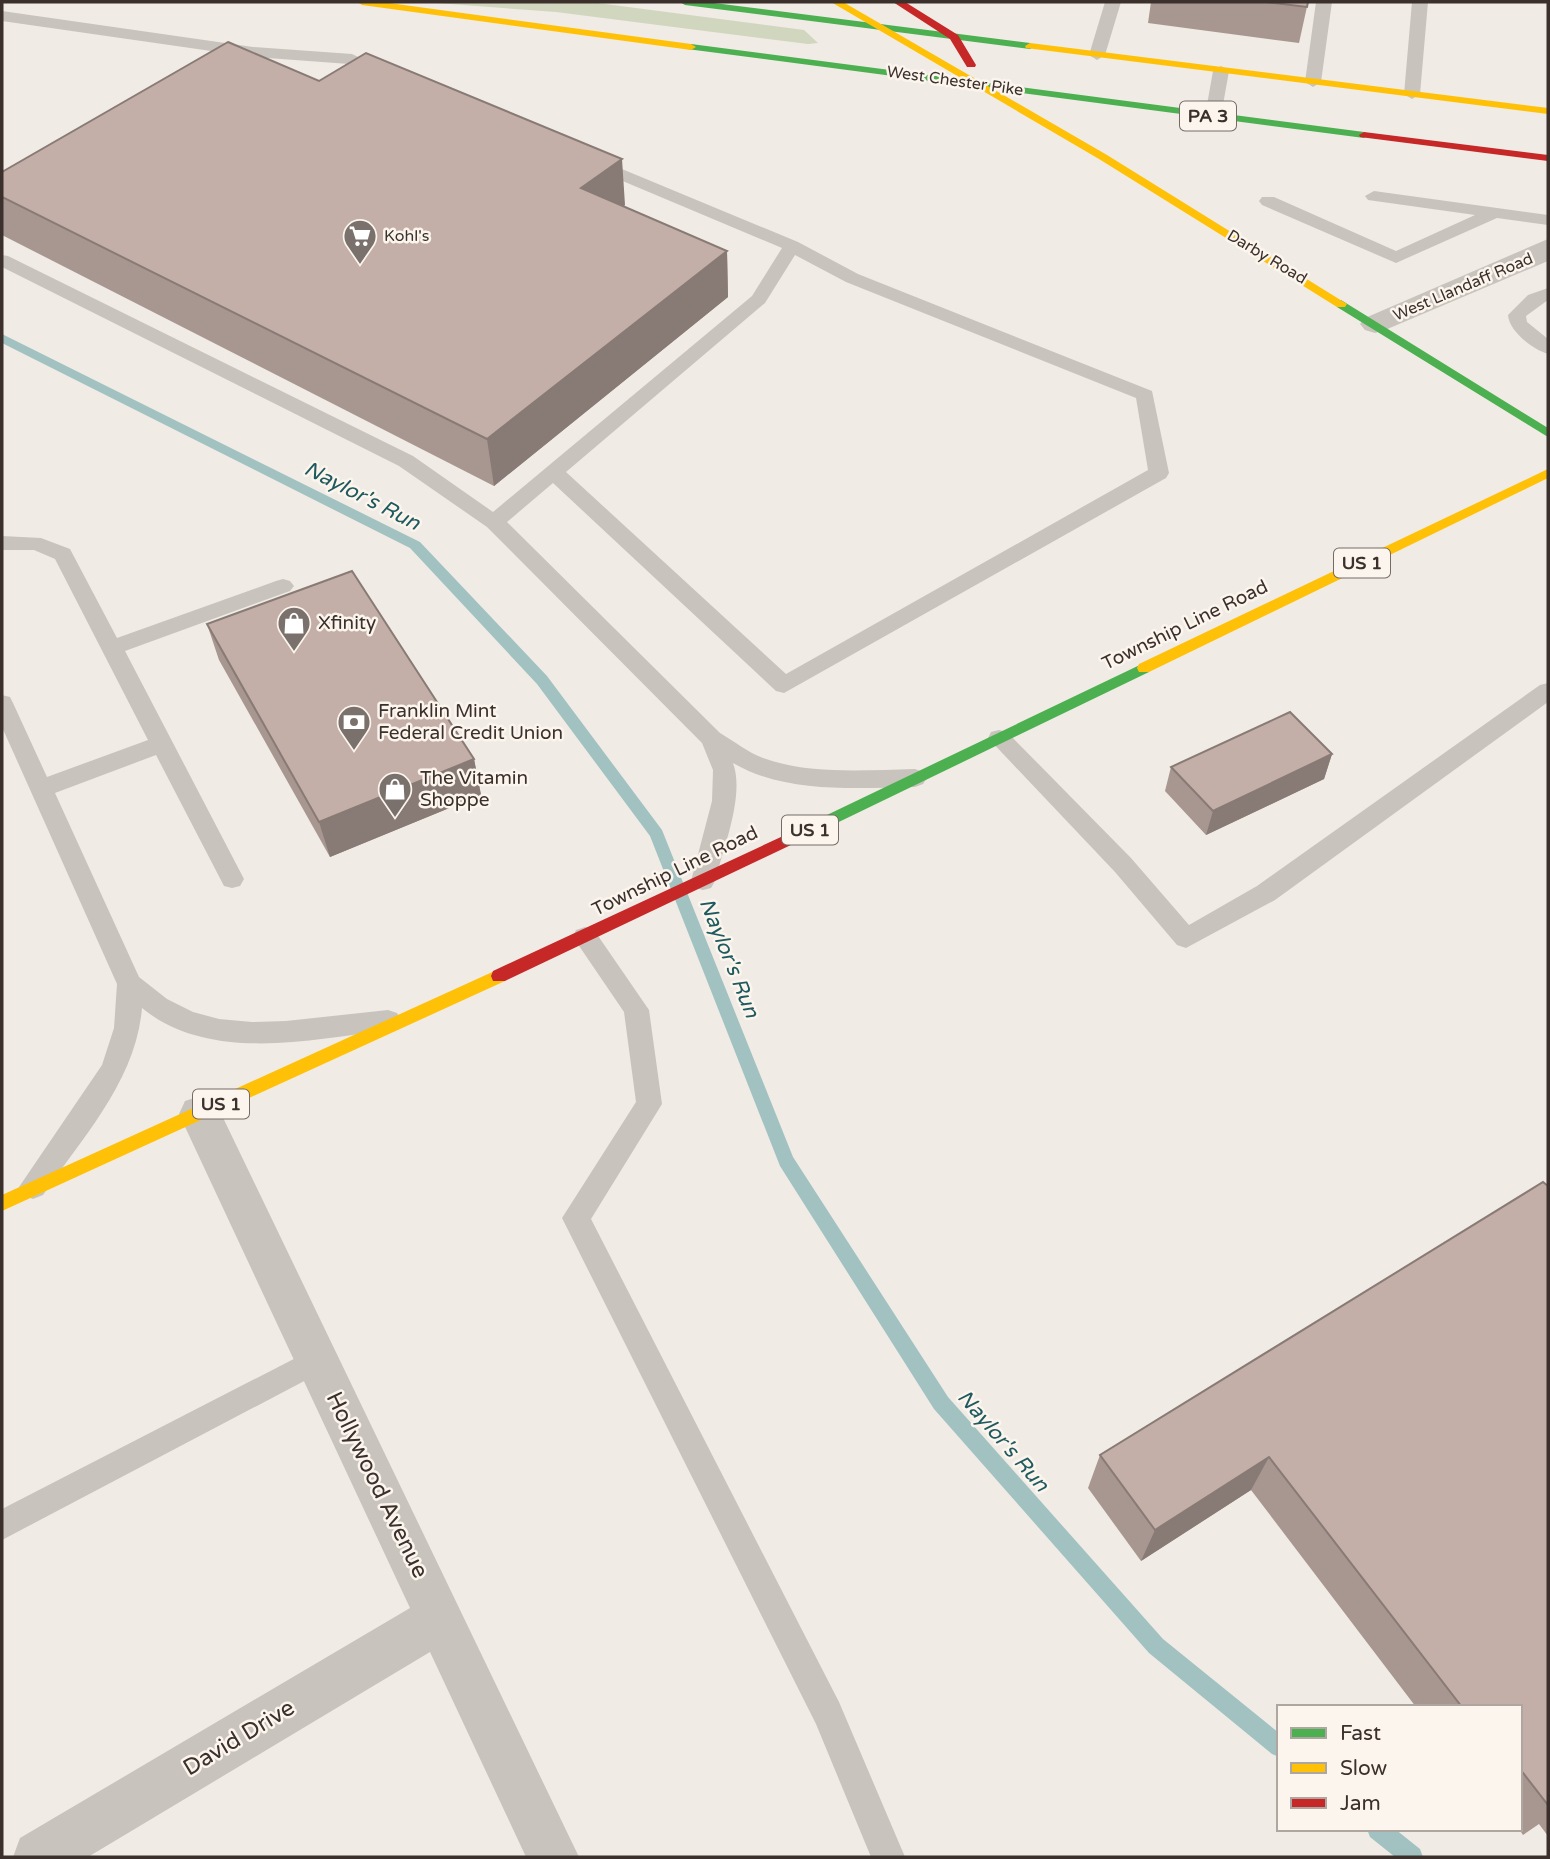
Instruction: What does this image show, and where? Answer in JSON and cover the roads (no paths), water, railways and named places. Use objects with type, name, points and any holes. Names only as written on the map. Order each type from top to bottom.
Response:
[{"type":"main road","name":"West Chester Pike","points":[[362,2],[1548,158]]},
{"type":"main road","name":"PA 3","points":[[685,2],[1548,111]]},
{"type":"main road","name":"Darby Road","points":[[836,2],[984,85],[1548,433]]},
{"type":"main road","name":"Darby Road","points":[[898,2],[954,37],[984,85]]},
{"type":"main road","name":"Township Line Road","points":[[2,1202],[648,908],[1548,473]]},
{"type":"street","name":"West Llandaff Road","points":[[1375,324],[1538,255],[1548,247]]},
{"type":"street","name":"Hollywood Avenue","points":[[200,1114],[554,1857]]},
{"type":"street","name":"David Drive","points":[[39,1857],[440,1618]]},
{"type":"lane","points":[[1097,55],[1113,2]]},
{"type":"lane","points":[[1314,82],[1324,2]]},
{"type":"lane","points":[[1412,94],[1420,2]]},
{"type":"lane","points":[[2,16],[253,52],[352,60],[402,81]]},
{"type":"lane","points":[[231,64],[253,52]]},
{"type":"lane","points":[[1213,116],[1221,71]]},
{"type":"lane","points":[[553,472],[784,685],[1159,473],[1145,395],[852,278],[792,246],[578,156]]},
{"type":"lane","points":[[1374,196],[1548,219]]},
{"type":"lane","points":[[1268,201],[1396,258],[1496,212]]},
{"type":"lane","points":[[494,522],[759,299],[792,246]]},
{"type":"lane","points":[[2,260],[406,461],[494,522],[712,739],[752,763],[800,776],[851,780],[918,778]]},
{"type":"lane","points":[[1540,302],[1517,315],[1518,324],[1548,348]]},
{"type":"lane","points":[[2,543],[30,541],[46,544],[63,554],[232,879]]},
{"type":"lane","points":[[111,648],[283,586]]},
{"type":"lane","points":[[999,738],[1123,865],[1186,938],[1266,893],[1548,691]]},
{"type":"lane","points":[[2,703],[131,984],[165,1013],[194,1025],[214,1029],[290,1031],[411,1017]]},
{"type":"lane","points":[[703,881],[724,801],[724,770],[712,739]]},
{"type":"lane","points":[[41,789],[161,744]]},
{"type":"lane","points":[[585,937],[636,1010],[649,1104],[576,1218],[828,1713],[888,1857]]},
{"type":"lane","points":[[32,1189],[103,1086],[119,1056],[129,1019],[131,984]]},
{"type":"lane","points":[[2,1525],[317,1360]]},
{"type":"waterway","name":"Naylor's Run","points":[[2,338],[415,545],[542,680],[657,834],[786,1161],[941,1403],[1156,1646],[1277,1745]]},
{"type":"waterway","name":"Naylor's Run","points":[[1380,1831],[1412,1857]]},
{"type":"place","name":"Kohl's","points":[[360,266]]},
{"type":"place","name":"Xfinity","points":[[294,653]]},
{"type":"place","name":"Franklin Mint Federal Credit Union","points":[[354,752]]},
{"type":"place","name":"The Vitamin Shoppe","points":[[395,819]]}]
